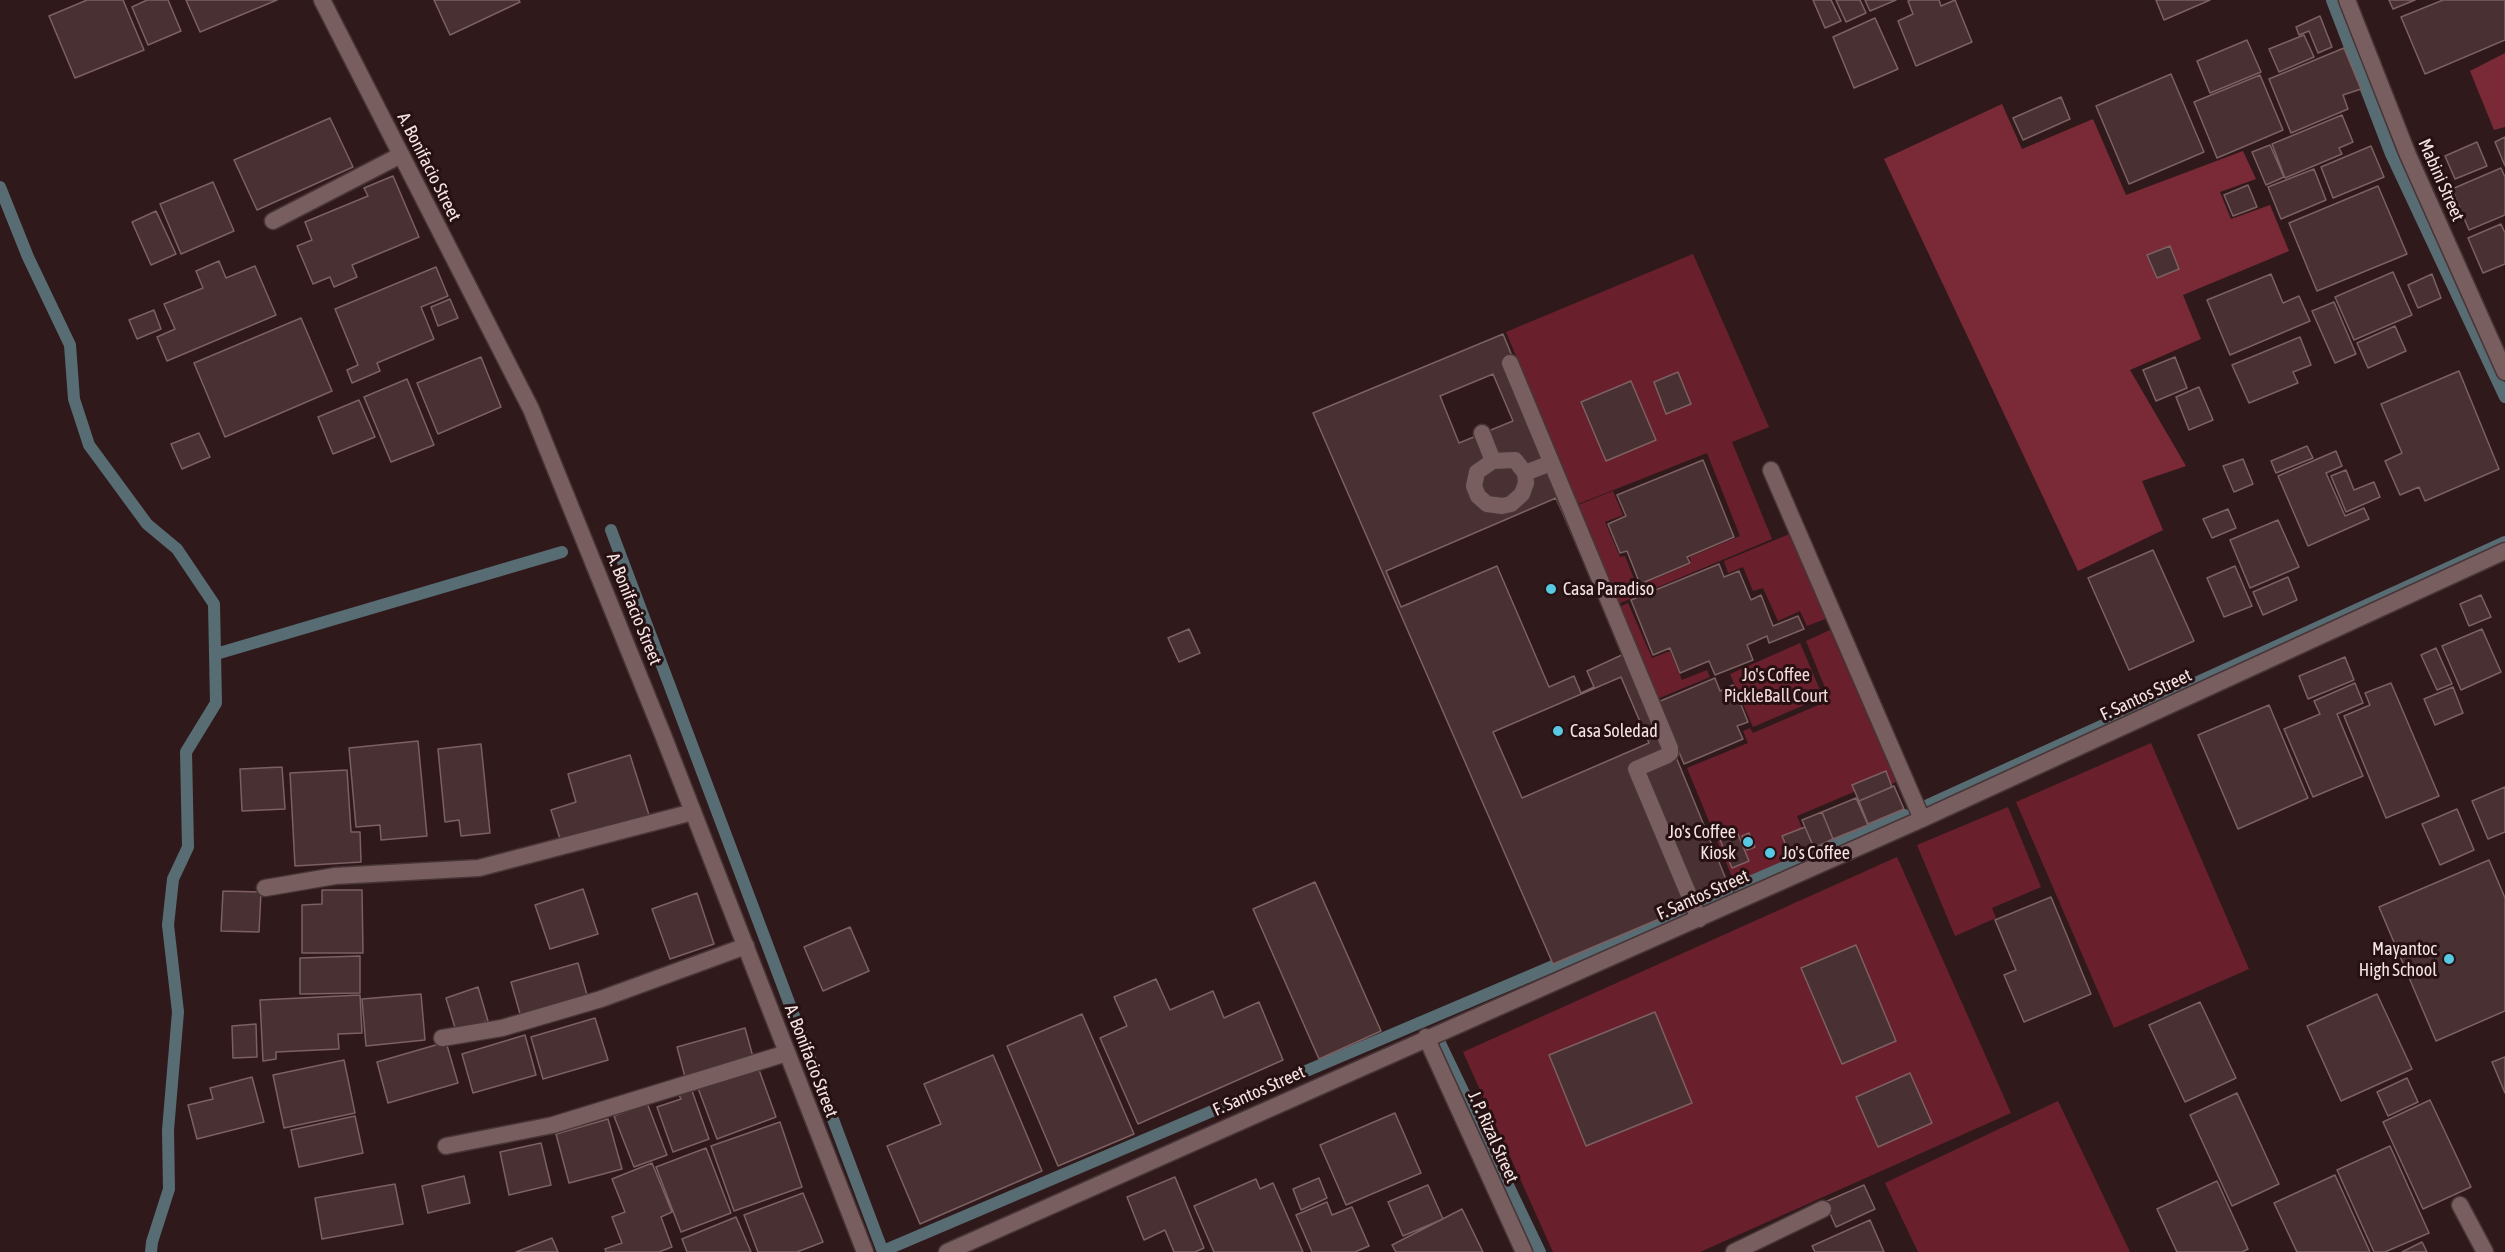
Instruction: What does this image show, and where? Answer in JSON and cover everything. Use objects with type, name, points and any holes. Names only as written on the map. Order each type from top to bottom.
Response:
[{"type":"street","name":"A. Bonifacio Street","points":[[322,0],[531,409],[693,812],[865,1252]]},
{"type":"street","name":"Mabini Street","points":[[2347,0],[2408,155],[2505,372]]},
{"type":"street","points":[[273,221],[400,155]]},
{"type":"street","points":[[1510,363],[1670,748],[1670,753],[1666,756],[1636,769],[1699,919]]},
{"type":"street","points":[[1482,433],[1493,460]]},
{"type":"street","points":[[1493,460],[1515,460],[1525,473],[1524,490],[1513,509],[1487,504],[1478,496],[1474,486],[1478,471],[1493,460]]},
{"type":"street","points":[[1525,473],[1551,463]]},
{"type":"street","points":[[1771,470],[1922,819]]},
{"type":"street","name":"F. Santos Street","points":[[947,1252],[1426,1037],[1699,919],[1922,819],[2505,551]]},
{"type":"street","points":[[265,888],[335,876],[479,868],[693,812]]},
{"type":"street","points":[[442,1038],[502,1028],[568,1009],[746,946]]},
{"type":"street","name":"J. P. Rizal Street","points":[[1426,1037],[1524,1252]]},
{"type":"street","points":[[446,1146],[553,1125],[787,1053]]},
{"type":"street","points":[[2460,1205],[2485,1252]]},
{"type":"street","points":[[1734,1252],[1823,1209]]},
{"type":"green space","points":[[1693,254],[1769,427],[1732,442],[1772,539],[1618,604],[1578,505],[1613,491],[1623,515],[1605,522],[1620,557],[1625,556],[1637,586],[1691,564],[1690,557],[1740,536],[1707,453],[1578,504],[1506,332]]},
{"type":"green space","points":[[1792,533],[1828,618],[1807,626],[1800,611],[1778,621],[1763,588],[1753,591],[1743,567],[1728,573],[1724,561]]},
{"type":"green space","points":[[1628,603],[1652,658],[1670,651],[1682,680],[1707,670],[1710,677],[1657,699],[1619,607]]},
{"type":"green space","points":[[1830,630],[1896,782],[1860,797],[1856,791],[1797,816],[1812,853],[1735,884],[1687,768],[1748,743],[1743,731],[1750,728],[1753,733],[1830,700],[1806,641]]},
{"type":"green space","name":"Jo's Coffee PickleBall Court","points":[[1800,643],[1823,697],[1753,727],[1730,674]]},
{"type":"green space","points":[[2151,743],[2249,969],[2114,1028],[2016,802]]},
{"type":"green space","points":[[2008,807],[2041,887],[1992,908],[1996,918],[1955,936],[1917,845]]},
{"type":"green space","points":[[1897,857],[2011,1113],[1700,1252],[1553,1252],[1463,1052]]},
{"type":"green space","points":[[2058,1101],[2130,1252],[1918,1252],[1885,1183]]},
{"type":"shaded area","points":[[2505,53],[2505,127],[2494,130],[2470,71]]},
{"type":"shaded area","points":[[2002,104],[2022,149],[2093,119],[2126,195],[2243,151],[2256,179],[2220,192],[2231,219],[2270,205],[2289,251],[2183,295],[2201,339],[2130,370],[2186,466],[2142,481],[2163,530],[2078,571],[1884,159]]},
{"type":"building","points":[[87,0],[123,0],[144,50],[75,78],[49,16]]},
{"type":"building","points":[[147,0],[168,0],[181,31],[148,45],[132,7]]},
{"type":"building","points":[[186,0],[277,0],[200,32]]},
{"type":"building","points":[[434,0],[519,0],[520,2],[450,35]]},
{"type":"building","points":[[1813,0],[1831,0],[1841,21],[1825,28]]},
{"type":"building","points":[[1836,0],[1860,0],[1866,13],[1846,22]]},
{"type":"building","points":[[1865,0],[1896,0],[1870,11]]},
{"type":"building","points":[[1939,0],[1941,6],[1955,0],[1972,42],[1916,66],[1898,21],[1913,14],[1908,1]]},
{"type":"building","points":[[2156,0],[2210,0],[2164,20]]},
{"type":"building","points":[[2389,0],[2415,0],[2393,9]]},
{"type":"building","points":[[2443,0],[2505,0],[2505,40],[2425,74],[2401,17]]},
{"type":"building","points":[[2320,16],[2332,47],[2318,53],[2309,31],[2299,35],[2296,27]]},
{"type":"building","points":[[1875,18],[1898,69],[1854,88],[1833,37]]},
{"type":"building","points":[[2304,35],[2314,57],[2279,72],[2269,49]]},
{"type":"building","points":[[2247,40],[2261,72],[2210,93],[2197,61]]},
{"type":"building","points":[[2344,48],[2361,89],[2343,95],[2348,109],[2291,133],[2269,79]]},
{"type":"building","points":[[2171,74],[2204,152],[2129,184],[2096,106]]},
{"type":"building","points":[[2260,75],[2283,130],[2217,158],[2194,102]]},
{"type":"building","points":[[2061,97],[2070,119],[2023,140],[2013,118]]},
{"type":"building","points":[[2342,115],[2353,142],[2339,148],[2342,154],[2285,178],[2272,144]]},
{"type":"building","points":[[330,118],[353,167],[257,210],[234,160]]},
{"type":"building","points":[[2505,137],[2505,166],[2495,142]]},
{"type":"building","points":[[2477,142],[2487,166],[2455,179],[2445,156]]},
{"type":"building","points":[[2270,145],[2284,177],[2266,185],[2252,152]]},
{"type":"building","points":[[2371,146],[2384,177],[2333,198],[2321,167]]},
{"type":"building","points":[[2501,168],[2505,177],[2505,215],[2469,230],[2452,189]]},
{"type":"building","points":[[2314,169],[2326,200],[2281,219],[2268,187]]},
{"type":"building","points":[[393,176],[419,237],[352,265],[357,277],[334,287],[330,277],[313,284],[297,246],[312,240],[305,222],[368,196],[364,188]]},
{"type":"building","points":[[213,182],[234,231],[181,254],[160,204]]},
{"type":"building","points":[[2248,185],[2257,207],[2233,216],[2224,195]]},
{"type":"building","points":[[2378,186],[2407,254],[2317,291],[2289,223]]},
{"type":"building","points":[[156,211],[176,254],[151,265],[132,222]]},
{"type":"building","points":[[2501,224],[2505,233],[2505,264],[2483,273],[2468,238]]},
{"type":"building","points":[[2170,246],[2179,269],[2157,278],[2147,255]]},
{"type":"building","points":[[219,261],[226,278],[255,266],[276,315],[167,361],[157,337],[175,329],[164,304],[203,288],[196,271]]},
{"type":"building","points":[[436,267],[448,296],[421,307],[434,339],[377,363],[380,371],[352,383],[347,370],[358,365],[335,309]]},
{"type":"building","points":[[2393,272],[2412,315],[2354,340],[2335,297]]},
{"type":"building","points":[[2271,274],[2283,303],[2299,296],[2310,321],[2230,355],[2207,300]]},
{"type":"building","points":[[2432,274],[2441,298],[2418,308],[2408,285]]},
{"type":"building","points":[[450,299],[458,318],[438,326],[431,307]]},
{"type":"building","points":[[2334,302],[2356,354],[2335,363],[2312,311]]},
{"type":"building","points":[[154,310],[161,329],[137,339],[129,320]]},
{"type":"building","points":[[301,318],[332,391],[225,437],[194,363]]},
{"type":"building","points":[[2395,326],[2406,351],[2368,368],[2357,343]]},
{"type":"building","name":"Casa Soledad","points":[[1503,334],[1730,889],[1553,964],[1313,413]]},
{"type":"building","points":[[2300,337],[2311,365],[2293,372],[2298,383],[2249,403],[2232,365]]},
{"type":"building","points":[[481,357],[501,407],[438,434],[417,383]]},
{"type":"building","points":[[2175,357],[2187,388],[2156,401],[2143,370]]},
{"type":"building","points":[[2459,371],[2499,469],[2425,501],[2419,487],[2400,495],[2385,461],[2402,453],[2381,404]]},
{"type":"building","points":[[1678,372],[1691,404],[1666,414],[1654,382]]},
{"type":"building","points":[[1493,374],[1513,421],[1459,443],[1440,396]]},
{"type":"building","points":[[407,379],[434,445],[391,462],[364,397]]},
{"type":"building","points":[[1631,381],[1656,440],[1606,461],[1581,402]]},
{"type":"building","points":[[2199,387],[2213,420],[2189,430],[2176,397]]},
{"type":"building","points":[[359,400],[375,437],[333,454],[318,417]]},
{"type":"building","points":[[199,433],[210,457],[182,469],[171,444]]},
{"type":"building","points":[[2307,446],[2313,458],[2276,473],[2271,461]]},
{"type":"building","points":[[2336,451],[2342,466],[2326,473],[2345,516],[2364,508],[2369,519],[2308,546],[2278,476]]},
{"type":"building","points":[[2243,459],[2253,484],[2234,492],[2223,466]]},
{"type":"building","points":[[1703,460],[1734,537],[1687,557],[1690,563],[1640,584],[1627,551],[1620,553],[1608,524],[1626,516],[1617,495]]},
{"type":"building","points":[[2346,470],[2354,490],[2374,482],[2380,497],[2346,512],[2331,476]]},
{"type":"building","name":"Casa Paradiso","points":[[1556,498],[1624,654],[1587,671],[1594,687],[1581,693],[1574,676],[1549,687],[1497,566],[1401,607],[1386,571]]},
{"type":"building","points":[[2228,509],[2236,528],[2212,538],[2203,519]]},
{"type":"building","points":[[2278,520],[2299,567],[2250,588],[2230,540]]},
{"type":"building","points":[[2153,550],[2194,641],[2129,670],[2088,578]]},
{"type":"building","points":[[1719,564],[1724,577],[1739,571],[1751,600],[1761,595],[1773,626],[1798,616],[1804,629],[1769,643],[1767,636],[1747,645],[1753,660],[1715,675],[1709,661],[1680,673],[1670,648],[1653,655],[1631,600]]},
{"type":"building","points":[[2235,566],[2252,606],[2224,617],[2207,578]]},
{"type":"building","points":[[2288,577],[2297,600],[2263,615],[2253,592]]},
{"type":"building","points":[[2481,595],[2491,617],[2469,626],[2460,604]]},
{"type":"building","points":[[1189,629],[1200,653],[1179,662],[1168,638]]},
{"type":"building","points":[[2482,629],[2501,672],[2461,690],[2442,646]]},
{"type":"building","points":[[2436,648],[2452,684],[2437,690],[2421,655]]},
{"type":"building","points":[[2345,657],[2354,680],[2308,699],[2299,676]]},
{"type":"building","points":[[1621,677],[1649,743],[1522,798],[1493,732]]},
{"type":"building","points":[[1715,678],[1720,691],[1733,685],[1748,722],[1737,726],[1743,739],[1684,764],[1658,702]]},
{"type":"building","points":[[2355,683],[2363,703],[2337,714],[2363,776],[2313,797],[2284,729],[2320,714],[2314,701]]},
{"type":"building","points":[[2391,683],[2439,796],[2386,818],[2344,716],[2370,705],[2365,693]]},
{"type":"building","points":[[2453,687],[2463,713],[2435,725],[2424,699]]},
{"type":"building","points":[[2269,705],[2308,798],[2238,829],[2198,735]]},
{"type":"building","points":[[418,741],[427,836],[381,840],[380,825],[356,827],[349,748]]},
{"type":"building","points":[[481,744],[490,833],[461,836],[459,820],[445,822],[438,749]]},
{"type":"building","points":[[630,755],[649,815],[561,842],[551,810],[576,802],[568,774]]},
{"type":"building","points":[[282,767],[285,809],[242,811],[240,769]]},
{"type":"building","points":[[347,770],[351,832],[360,832],[361,862],[295,866],[290,773]]},
{"type":"building","points":[[1886,771],[1892,787],[1859,801],[1852,785]]},
{"type":"building","points":[[1894,786],[1904,809],[1868,824],[1859,801]]},
{"type":"building","points":[[2505,787],[2505,832],[2488,839],[2472,801]]},
{"type":"building","points":[[1856,798],[1868,825],[1833,839],[1822,812]]},
{"type":"building","points":[[2457,809],[2474,850],[2440,865],[2422,824]]},
{"type":"building","points":[[1822,812],[1833,839],[1814,848],[1802,820]]},
{"type":"building","points":[[1805,827],[1814,848],[1791,857],[1782,836]]},
{"type":"building","name":"Jo's Coffee Kiosk","points":[[1749,833],[1755,847],[1747,850],[1742,836]]},
{"type":"building","points":[[1738,834],[1749,861],[1732,868],[1720,840]]},
{"type":"building","name":"Mayantoc High School","points":[[2489,860],[2505,898],[2505,1011],[2436,1041],[2379,907]]},
{"type":"building","points":[[1315,882],[1381,1031],[1319,1059],[1253,909]]},
{"type":"building","points":[[583,889],[598,934],[550,949],[535,905]]},
{"type":"building","points":[[322,890],[362,890],[363,953],[302,953],[302,905],[322,904]]},
{"type":"building","points":[[223,891],[261,892],[259,932],[221,931]]},
{"type":"building","points":[[697,893],[714,944],[670,959],[652,909]]},
{"type":"building","points":[[2051,897],[2091,994],[2024,1022],[2004,975],[2016,970],[1995,920]]},
{"type":"building","points":[[850,927],[869,971],[823,991],[804,947]]},
{"type":"building","points":[[1856,945],[1896,1041],[1842,1064],[1801,968]]},
{"type":"building","points":[[360,956],[360,993],[300,994],[300,958]]},
{"type":"building","points":[[578,963],[589,1002],[522,1021],[511,982]]},
{"type":"building","points":[[1156,979],[1170,1010],[1213,991],[1224,1018],[1259,1002],[1283,1060],[1138,1124],[1100,1038],[1127,1026],[1114,997]]},
{"type":"building","points":[[478,987],[488,1021],[456,1031],[446,998]]},
{"type":"building","points":[[421,994],[425,1040],[366,1046],[362,999]]},
{"type":"building","points":[[2377,994],[2412,1069],[2341,1101],[2307,1026]]},
{"type":"building","points":[[360,995],[362,1033],[338,1034],[339,1049],[276,1052],[276,1059],[263,1061],[260,1000]]},
{"type":"building","points":[[2200,1002],[2236,1078],[2185,1102],[2149,1025]]},
{"type":"building","points":[[1655,1012],[1692,1103],[1586,1146],[1549,1055]]},
{"type":"building","points":[[1082,1014],[1134,1134],[1058,1166],[1007,1046]]},
{"type":"building","points":[[595,1018],[608,1060],[543,1079],[531,1037]]},
{"type":"building","points":[[256,1024],[257,1057],[233,1058],[232,1026]]},
{"type":"building","points":[[745,1028],[753,1057],[685,1077],[677,1047]]},
{"type":"building","points":[[525,1035],[536,1075],[473,1093],[462,1054]]},
{"type":"building","points":[[446,1042],[458,1083],[388,1103],[377,1062]]},
{"type":"building","points":[[993,1055],[1042,1171],[920,1224],[887,1146],[941,1124],[924,1084]]},
{"type":"building","points":[[2505,1057],[2505,1093],[2492,1062]]},
{"type":"building","points":[[344,1060],[355,1113],[284,1128],[273,1075]]},
{"type":"building","points":[[758,1067],[776,1117],[717,1139],[698,1088]]},
{"type":"building","points":[[1910,1073],[1932,1123],[1878,1147],[1856,1097]]},
{"type":"building","points":[[252,1077],[264,1122],[197,1139],[188,1105],[213,1099],[210,1088]]},
{"type":"building","points":[[2407,1078],[2418,1102],[2388,1116],[2377,1092]]},
{"type":"building","points":[[691,1088],[709,1139],[673,1152],[657,1107],[681,1099],[678,1093]]},
{"type":"building","points":[[2237,1093],[2279,1184],[2232,1206],[2190,1115]]},
{"type":"building","points":[[2430,1100],[2471,1187],[2423,1209],[2383,1122]]},
{"type":"building","points":[[647,1103],[667,1155],[634,1167],[614,1116]]},
{"type":"building","points":[[1395,1113],[1421,1173],[1346,1205],[1320,1145]]},
{"type":"building","points":[[355,1116],[363,1153],[299,1167],[291,1130]]},
{"type":"building","points":[[608,1119],[622,1169],[569,1183],[556,1134]]},
{"type":"building","points":[[780,1122],[802,1187],[734,1211],[711,1146]]},
{"type":"building","points":[[541,1143],[551,1185],[509,1195],[500,1152]]},
{"type":"building","points":[[2390,1146],[2429,1233],[2385,1252],[2374,1252],[2337,1170]]},
{"type":"building","points":[[706,1148],[731,1213],[681,1232],[656,1167]]},
{"type":"building","points":[[652,1163],[672,1212],[661,1217],[672,1247],[659,1252],[606,1252],[605,1249],[622,1243],[612,1217],[625,1212],[612,1179]]},
{"type":"building","points":[[2335,1175],[2370,1252],[2297,1252],[2274,1203]]},
{"type":"building","points":[[464,1176],[470,1203],[428,1213],[422,1186]]},
{"type":"building","points":[[1175,1177],[1204,1248],[1195,1252],[1174,1252],[1165,1230],[1144,1240],[1127,1197]]},
{"type":"building","points":[[1319,1178],[1327,1198],[1301,1210],[1293,1189]]},
{"type":"building","points":[[1256,1179],[1260,1189],[1273,1183],[1303,1252],[1214,1252],[1194,1206]]},
{"type":"building","points":[[2217,1181],[2248,1249],[2242,1252],[2177,1252],[2157,1209]]},
{"type":"building","points":[[395,1184],[403,1224],[322,1239],[315,1198]]},
{"type":"building","points":[[1428,1185],[1443,1219],[1403,1236],[1388,1202]]},
{"type":"building","points":[[1864,1185],[1875,1209],[1836,1227],[1825,1202]]},
{"type":"building","points":[[803,1193],[823,1242],[797,1252],[758,1252],[744,1215]]},
{"type":"building","points":[[1327,1202],[1332,1215],[1352,1207],[1369,1246],[1355,1252],[1312,1252],[1296,1215]]},
{"type":"building","points":[[1462,1209],[1483,1252],[1396,1252],[1392,1245]]},
{"type":"building","points":[[736,1217],[751,1252],[687,1252],[682,1239]]},
{"type":"building","points":[[1870,1220],[1884,1252],[1815,1252],[1812,1246]]},
{"type":"building","points":[[552,1238],[558,1252],[516,1252]]},
{"type":"building","points":[[2422,1242],[2427,1252],[2402,1252]]},
{"type":"waterway","points":[[2332,0],[2391,154],[2505,397]]},
{"type":"waterway","points":[[0,187],[28,257],[70,345],[74,399],[89,445],[147,524],[177,549],[214,604],[216,703],[186,752],[188,847],[173,879],[168,925],[178,1012],[168,1130],[169,1189],[151,1252]]},
{"type":"waterway","points":[[611,530],[883,1252]]},
{"type":"waterway","points":[[1928,805],[2505,542]]},
{"type":"waterway","points":[[216,654],[562,552]]},
{"type":"waterway","points":[[1738,887],[1905,815]]},
{"type":"waterway","points":[[883,1251],[1727,892]]},
{"type":"waterway","points":[[1439,1041],[1540,1252]]},
{"type":"place","name":"Casa Paradiso","points":[[1551,589]]},
{"type":"place","name":"Casa Soledad","points":[[1558,731]]},
{"type":"place","name":"Jo's Coffee Kiosk","points":[[1748,842]]},
{"type":"place","name":"Jo's Coffee","points":[[1770,853]]},
{"type":"place","name":"Mayantoc High School","points":[[2449,959]]}]
